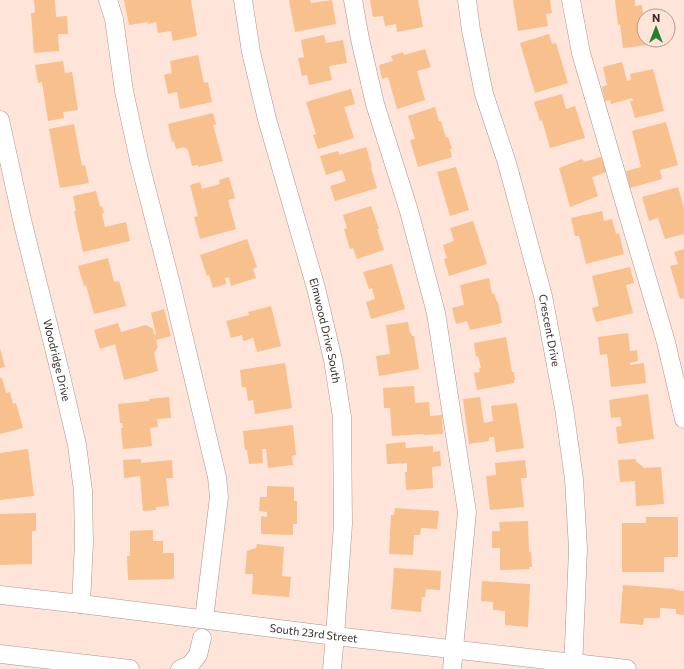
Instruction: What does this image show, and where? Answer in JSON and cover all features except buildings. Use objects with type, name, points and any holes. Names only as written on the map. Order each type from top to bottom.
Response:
[{"type":"street","points":[[108,0],[114,19],[124,91],[139,160],[172,288],[217,477],[219,497],[204,619]]},
{"type":"street","name":"Elmwood Drive South","points":[[243,0],[251,52],[267,119],[316,288],[333,360],[342,417],[343,524],[332,669]]},
{"type":"street","points":[[353,0],[360,39],[375,104],[409,211],[436,312],[467,512],[452,669]]},
{"type":"street","name":"Crescent Drive","points":[[467,0],[471,30],[484,94],[507,163],[543,296],[564,408],[574,479],[578,549],[574,666]]},
{"type":"street","points":[[571,0],[581,53],[666,342],[684,418]]},
{"type":"street","name":"Woodridge Drive","points":[[0,120],[22,220],[77,445],[83,491],[84,542],[81,604]]},
{"type":"street","name":"South 23rd Street","points":[[0,595],[204,619],[574,666],[627,669]]},
{"type":"street","points":[[180,669],[190,665],[198,654],[202,638]]},
{"type":"street","points":[[0,654],[130,669]]}]
